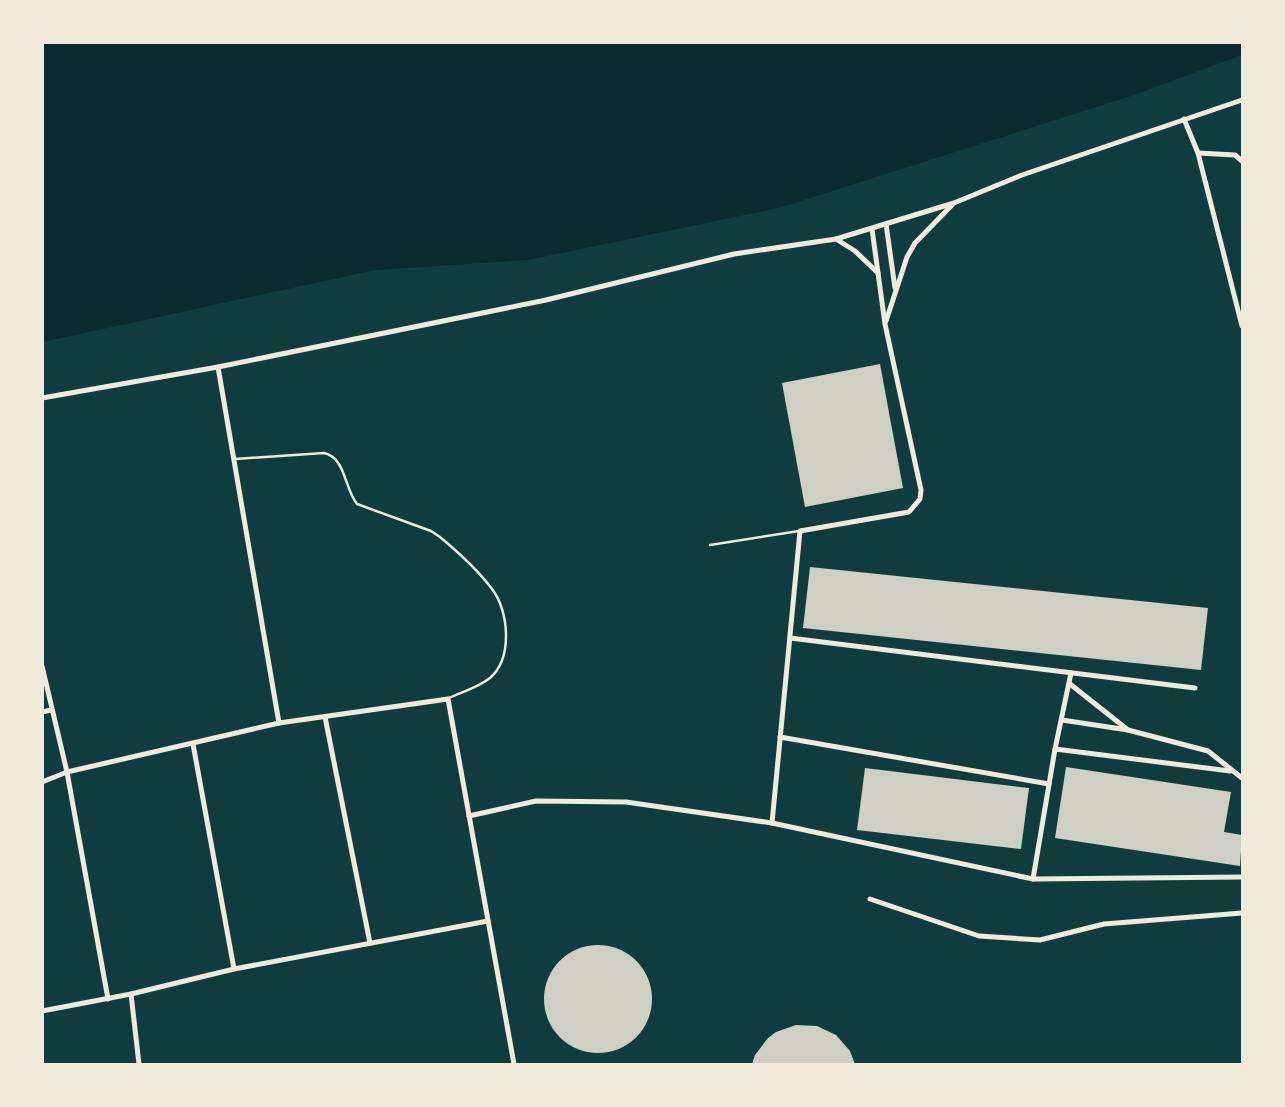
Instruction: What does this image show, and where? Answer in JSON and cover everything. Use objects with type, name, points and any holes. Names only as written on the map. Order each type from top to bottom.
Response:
[{"type":"street","points":[[42,398],[218,367],[546,300],[734,254],[836,239],[954,203],[1022,175],[1242,100]]},
{"type":"street","points":[[1184,119],[1198,153],[1242,326]]},
{"type":"street","points":[[1198,153],[1235,155],[1242,160]]},
{"type":"street","points":[[885,324],[907,257],[915,243],[954,203]]},
{"type":"street","points":[[886,224],[895,289]]},
{"type":"street","points":[[772,823],[800,531],[909,512],[920,499],[921,490],[885,324],[872,229]]},
{"type":"street","points":[[836,239],[855,251],[879,274]]},
{"type":"street","points":[[218,367],[278,723]]},
{"type":"street","points":[[790,638],[1195,688]]},
{"type":"street","points":[[42,666],[67,772],[108,998]]},
{"type":"street","points":[[1034,879],[1055,749],[1071,673]]},
{"type":"street","points":[[1070,684],[1128,730]]},
{"type":"street","points":[[42,782],[67,772],[278,723],[448,699],[514,1064]]},
{"type":"street","points":[[42,712],[51,710]]},
{"type":"street","points":[[325,717],[370,944]]},
{"type":"street","points":[[1062,720],[1128,730],[1208,750],[1231,771],[1242,778]]},
{"type":"street","points":[[780,736],[1049,784]]},
{"type":"street","points":[[193,744],[234,969]]},
{"type":"street","points":[[1055,749],[1231,771]]},
{"type":"street","points":[[469,816],[536,800],[626,802],[772,823],[1034,879],[1242,877]]},
{"type":"street","points":[[870,899],[979,936],[1040,940],[1104,924],[1242,913]]},
{"type":"street","points":[[42,1011],[131,994],[234,969],[488,921]]},
{"type":"street","points":[[131,994],[139,1064]]},
{"type":"lane","points":[[234,459],[332,455],[338,461],[353,499],[357,504],[440,537],[492,589],[502,609],[506,645],[499,668],[489,679],[448,699]]},
{"type":"lane","points":[[710,545],[800,531]]},
{"type":"water","points":[[1242,42],[1242,55],[1134,95],[779,208],[528,260],[375,270],[43,342],[43,43]]},
{"type":"building","points":[[880,364],[903,488],[805,507],[782,383]]},
{"type":"building","points":[[810,567],[1208,608],[1201,670],[803,628]]},
{"type":"building","points":[[1066,767],[1231,792],[1224,832],[1242,835],[1240,866],[1055,838]]},
{"type":"building","points":[[865,768],[1029,788],[1021,849],[857,830]]},
{"type":"building","points":[[598,945],[619,950],[628,954],[636,961],[643,969],[647,978],[652,999],[647,1020],[643,1029],[636,1037],[628,1044],[619,1048],[598,1053],[577,1048],[568,1044],[560,1037],[553,1029],[549,1020],[544,999],[549,978],[553,969],[560,961],[568,954],[577,950]]},
{"type":"building","points":[[796,1025],[817,1026],[836,1035],[850,1051],[855,1064],[752,1064],[755,1055],[768,1038],[776,1032]]}]
